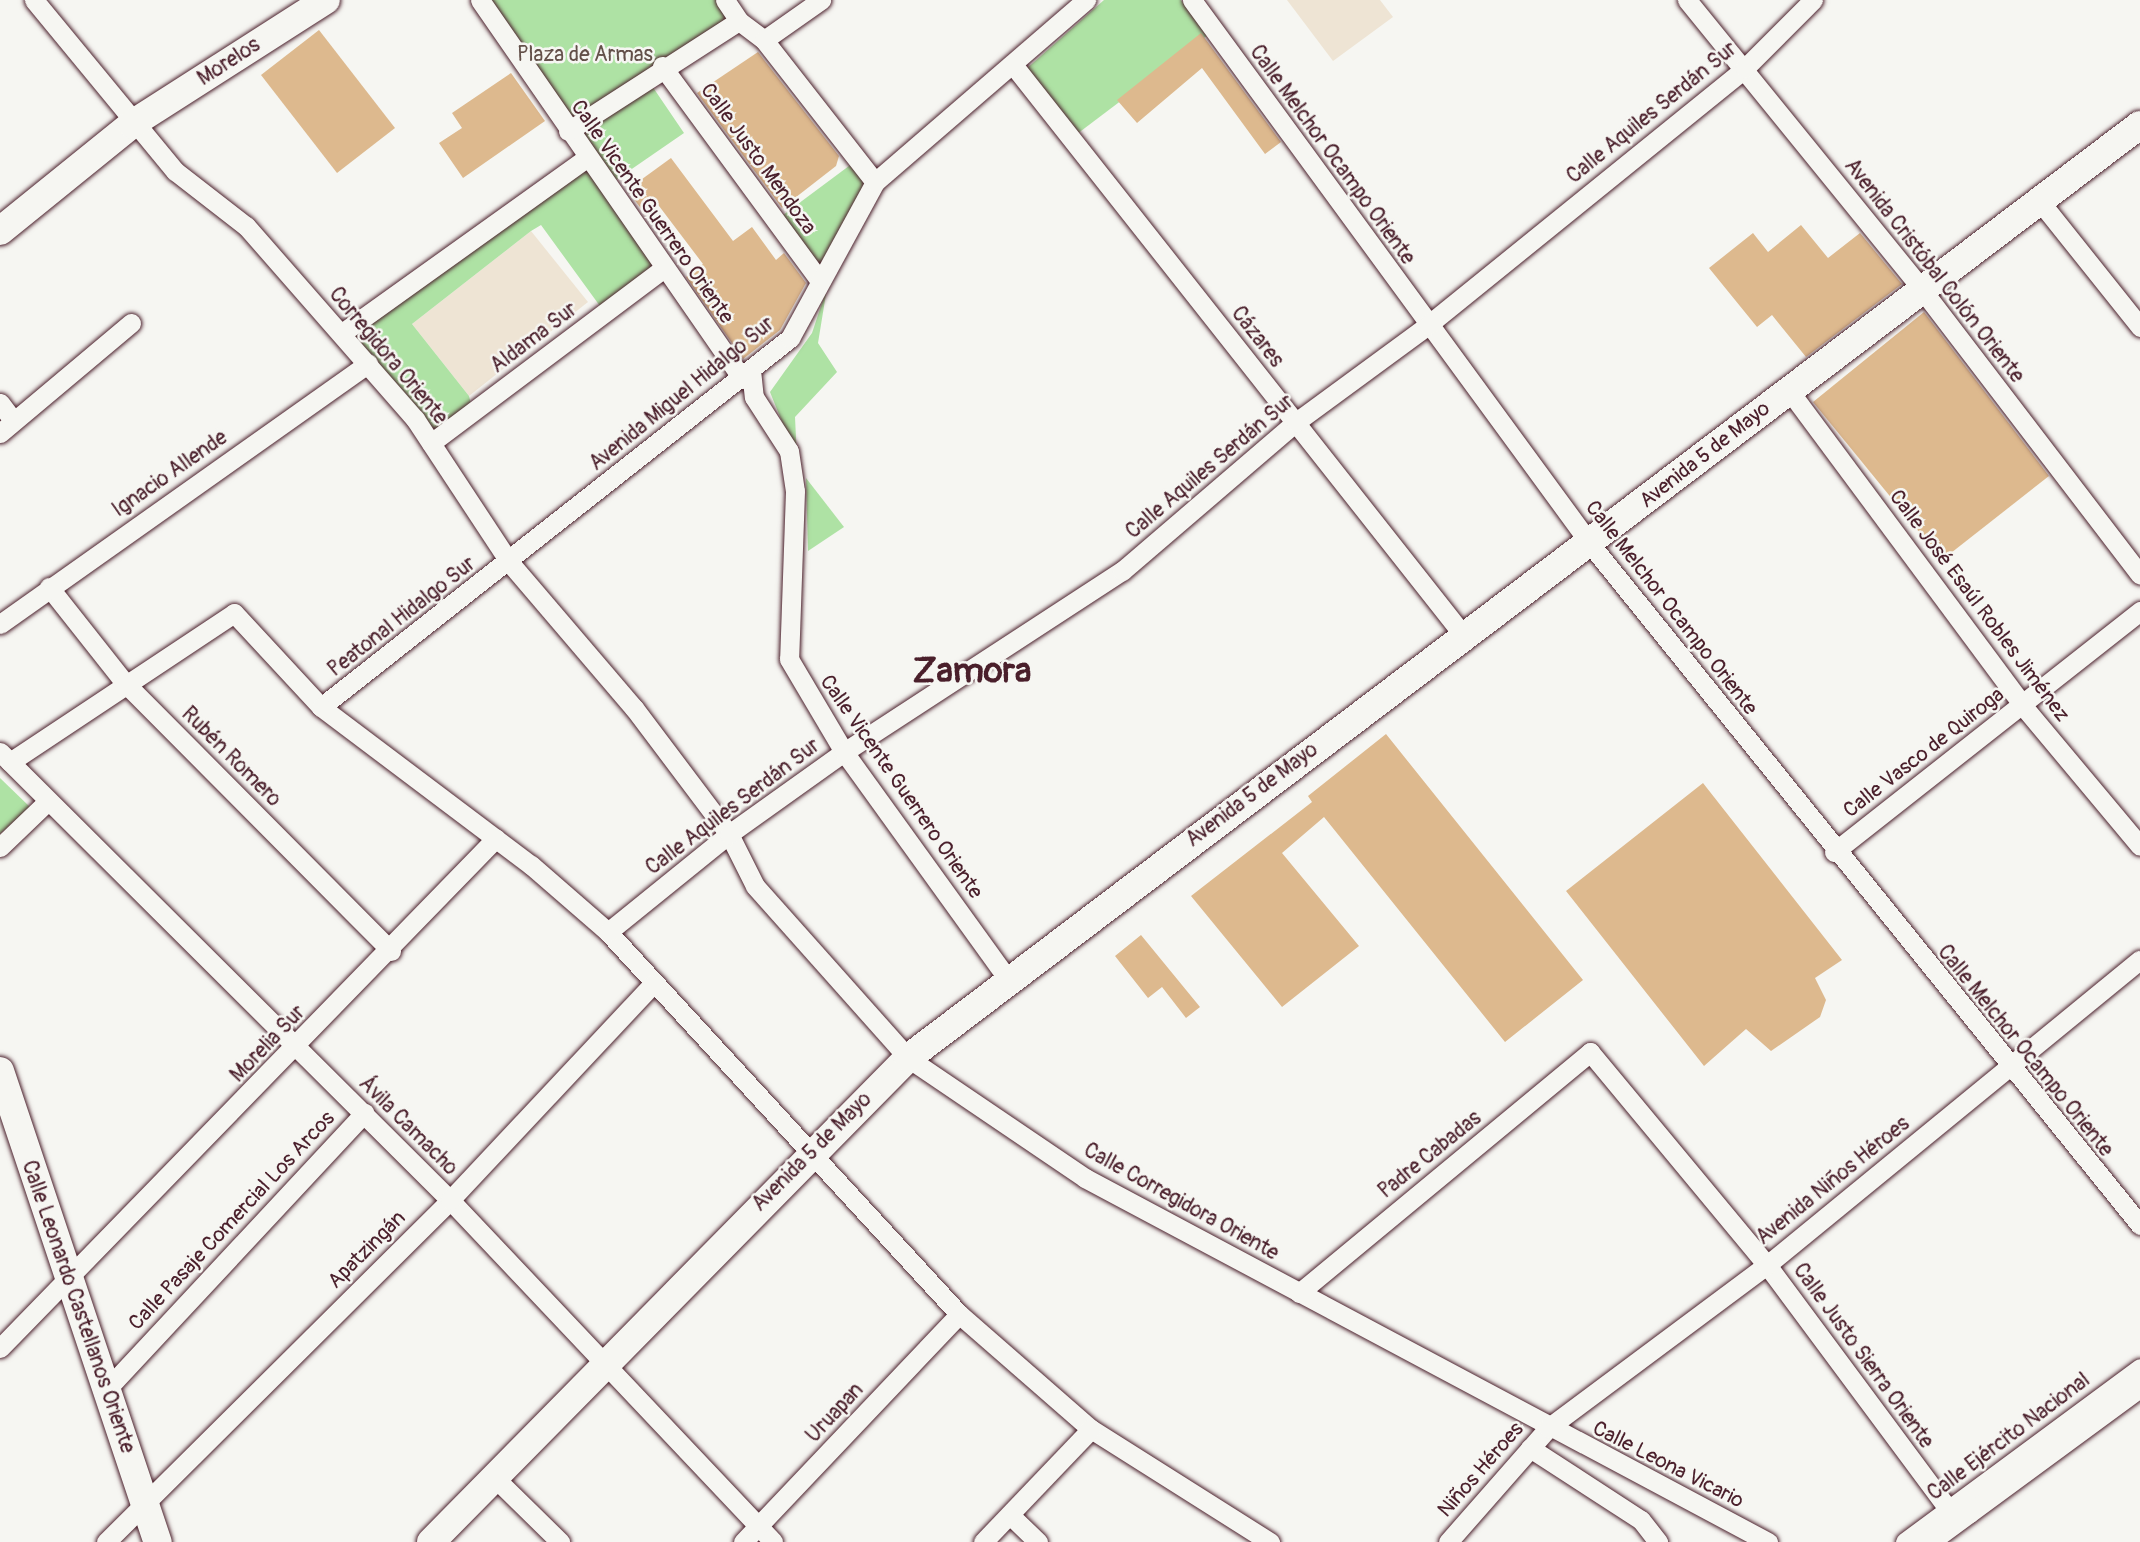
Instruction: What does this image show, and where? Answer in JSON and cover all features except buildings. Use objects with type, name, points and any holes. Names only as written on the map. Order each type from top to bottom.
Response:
[{"type":"street","name":"Corregidora Oriente","points":[[34,0],[132,124],[183,179],[246,226],[368,363],[432,443],[510,563],[634,708],[729,834]]},
{"type":"street","name":"Morelos","points":[[0,231],[132,124],[326,0]]},
{"type":"street","name":"Calle Vicente Guerrero Oriente","points":[[480,0],[663,269],[746,374],[754,397],[789,451],[795,491],[789,659],[844,752],[1007,978]]},
{"type":"street","points":[[725,0],[738,21],[764,40],[875,182]]},
{"type":"street","points":[[764,40],[821,0]]},
{"type":"street","name":"Avenida Miguel Hidalgo Sur","points":[[510,563],[746,374],[803,321],[818,278],[875,182],[1014,66],[1086,0]]},
{"type":"street","name":"Calle Melchor Ocampo Oriente","points":[[1192,0],[1591,545],[2008,1068],[2140,1225]]},
{"type":"street","name":"Avenida Cristóbal Colón Oriente","points":[[1687,0],[1745,68],[1920,287],[2140,575]]},
{"type":"street","name":"Calle Aquiles Serdán Sur","points":[[608,932],[729,834],[844,752],[1122,571],[1296,422],[1428,325],[1745,68],[1813,0]]},
{"type":"street","points":[[568,131],[662,66],[738,21]]},
{"type":"street","name":"Calle Justo Mendoza","points":[[662,66],[818,278]]},
{"type":"street","name":"Cázares","points":[[1014,66],[1464,636]]},
{"type":"street","name":"Avenida 5 de Mayo","points":[[431,1542],[496,1479],[812,1149],[908,1058],[1007,978],[1464,636],[1591,545],[1920,287],[2140,125]]},
{"type":"street","points":[[342,333],[586,158]]},
{"type":"street","points":[[2038,199],[2140,327]]},
{"type":"street","name":"Aldama Sur","points":[[432,443],[663,269]]},
{"type":"street","points":[[0,403],[7,427],[131,323]]},
{"type":"street","name":"Ignacio Allende","points":[[0,624],[368,363]]},
{"type":"street","name":"Calle José Esaúl Robles Jiménez","points":[[1788,389],[2023,706],[2140,846]]},
{"type":"street","name":"Peatonal Hidalgo Sur","points":[[321,707],[510,563]]},
{"type":"street","name":"Rubén Romero","points":[[49,587],[124,682],[391,951]]},
{"type":"street","name":"Calle Vasco de Quiroga","points":[[1835,852],[2140,611]]},
{"type":"street","points":[[5,757],[234,613],[321,707],[496,838],[608,932],[653,984],[812,1149],[959,1314],[1091,1429],[1270,1542]]},
{"type":"street","name":"Ávila Camacho","points":[[5,757],[47,802],[450,1200],[608,1363],[773,1542]]},
{"type":"street","points":[[0,848],[47,802]]},
{"type":"street","name":"Calle Corregidora Oriente","points":[[729,834],[755,886],[908,1058],[1085,1178],[1548,1428]]},
{"type":"street","name":"Morelia Sur","points":[[0,1348],[391,951],[496,838]]},
{"type":"street","name":"Avenida Niños Héroes","points":[[1548,1428],[1767,1265],[2140,960]]},
{"type":"street","name":"Apatzingán","points":[[106,1542],[450,1200],[653,984]]},
{"type":"street","name":"Calle Justo Sierra Oriente","points":[[1590,1052],[1767,1265],[1949,1510]]},
{"type":"street","name":"Padre Cabadas","points":[[1299,1293],[1590,1052]]},
{"type":"street","name":"Calle Leonardo Castellanos Oriente","points":[[0,1071],[158,1542]]},
{"type":"street","name":"Calle Pasaje Comercial Los Arcos","points":[[106,1390],[364,1113]]},
{"type":"street","name":"Uruapan","points":[[743,1542],[959,1314]]},
{"type":"street","name":"Calle Ejército Nacional","points":[[1905,1542],[2140,1368]]},
{"type":"street","name":"Calle Ejército Nacional","points":[[1930,1542],[2140,1388]]},
{"type":"street","name":"Niños Héroes","points":[[1448,1542],[1548,1428]]},
{"type":"street","name":"Calle Leona Vicario","points":[[1548,1428],[1768,1542]]},
{"type":"street","points":[[983,1542],[1091,1429]]},
{"type":"street","points":[[1530,1448],[1640,1520],[1658,1542]]},
{"type":"street","points":[[496,1479],[560,1542]]},
{"type":"street","points":[[1949,1510],[1970,1513]]},
{"type":"street","points":[[1010,1515],[1038,1542]]},
{"type":"shaded area","points":[[1287,0],[1380,0],[1393,17],[1333,61]]},
{"type":"shaded area","points":[[531,231],[588,302],[469,396],[412,324]]},
{"type":"green space","name":"Plaza de Armas","points":[[483,0],[725,0],[739,21],[648,80],[684,133],[610,184]]},
{"type":"green space","points":[[1104,0],[1181,0],[1208,35],[1077,134],[1025,70]]},
{"type":"green space","points":[[857,160],[875,182],[818,278],[775,221]]},
{"type":"green space","points":[[582,161],[657,272],[605,313],[541,225],[531,231],[412,324],[469,396],[473,412],[431,443],[349,329]]},
{"type":"green space","points":[[827,288],[818,343],[837,372],[795,417],[797,459],[770,392],[812,333]]},
{"type":"green space","points":[[806,478],[844,527],[808,551]]},
{"type":"green space","points":[[0,778],[30,807],[0,834]]},
{"type":"district","name":"Zamora","points":[[972,671]]}]
